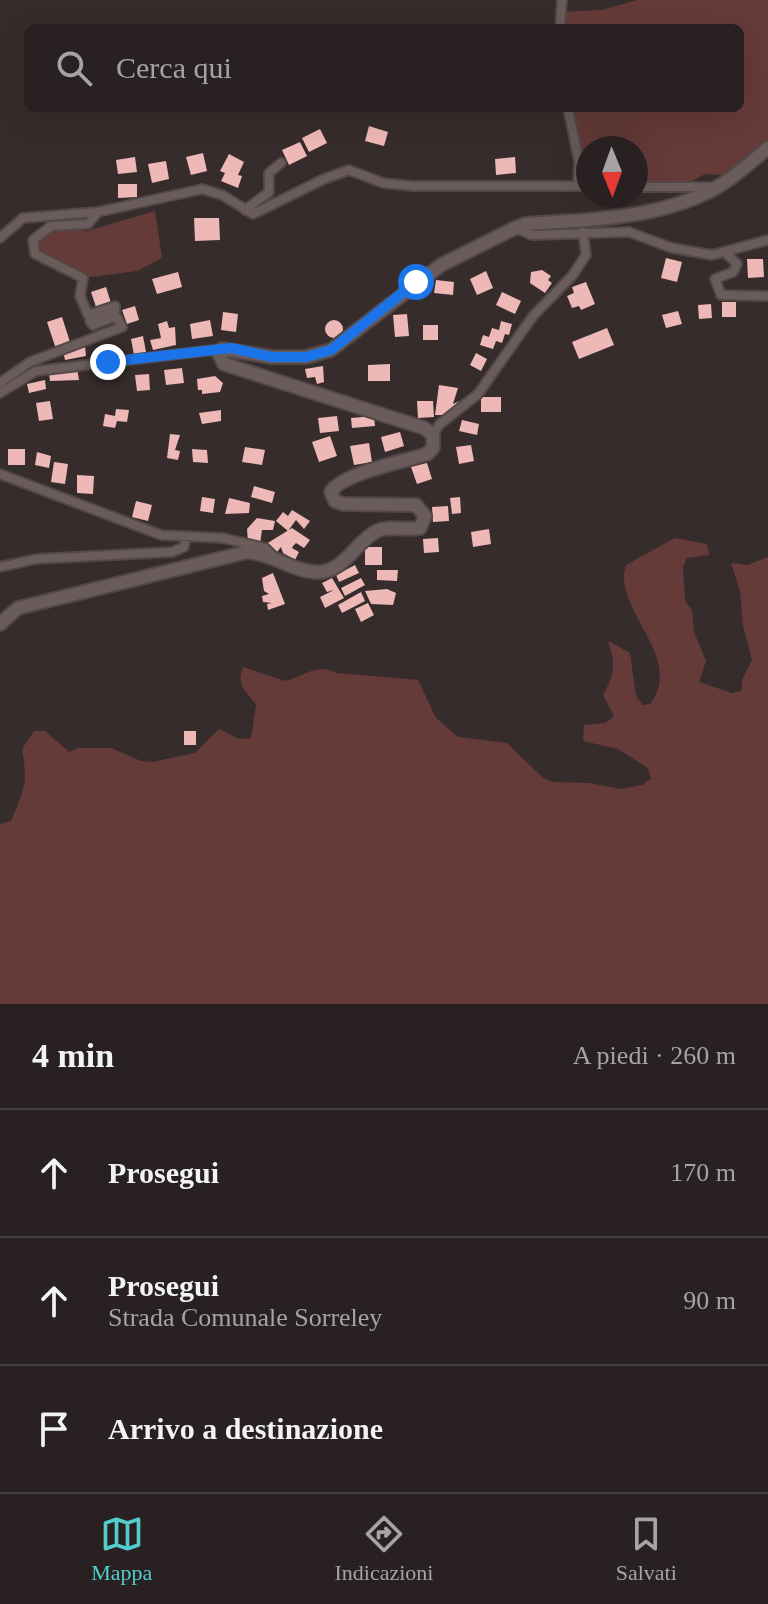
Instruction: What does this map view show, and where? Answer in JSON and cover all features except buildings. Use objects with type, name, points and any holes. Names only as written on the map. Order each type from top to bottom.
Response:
[{"type":"street","points":[[560,24],[562,0]]},
{"type":"street","points":[[569,112],[576,147]]},
{"type":"street","points":[[0,393],[36,371],[222,349],[272,357],[306,357],[331,350],[441,265],[515,228],[525,224],[606,219],[684,201],[718,187],[768,148]]},
{"type":"street","points":[[245,210],[269,192],[269,173],[281,163]]},
{"type":"street","points":[[0,238],[23,218],[98,212],[202,189],[222,195],[253,214],[349,170],[383,183],[413,186],[576,186]]},
{"type":"street","points":[[648,187],[718,187]]},
{"type":"street","points":[[0,383],[30,362],[122,327],[116,316],[93,325],[90,321],[115,311],[115,306],[88,315],[80,296],[83,278],[35,254],[33,240],[39,233],[51,226],[88,224],[98,212]]},
{"type":"street","points":[[515,228],[532,235],[629,232],[685,251],[726,254],[733,257],[737,264],[733,272],[715,279],[721,295],[768,296]]},
{"type":"street","points":[[0,624],[18,608],[234,554],[272,555],[312,572],[324,572],[341,563],[377,531],[420,528],[425,516],[416,505],[343,504],[335,501],[331,492],[336,484],[427,454],[433,448],[433,435],[439,425],[478,394],[533,316],[572,276],[586,255],[583,232]]},
{"type":"street","points":[[726,254],[768,240]]},
{"type":"street","points":[[222,349],[219,354],[224,364],[424,428],[433,435]]},
{"type":"street","points":[[0,474],[161,535],[223,538],[265,548],[272,555]]},
{"type":"street","points":[[0,567],[36,559],[172,552],[184,547],[186,538]]},
{"type":"shaded area","points":[[637,0],[768,0],[768,143],[727,175],[705,174],[686,184],[648,183],[648,136],[576,136],[576,139],[571,112],[744,112],[744,24],[562,24],[562,12],[602,10]]},
{"type":"shaded area","points":[[155,211],[162,258],[137,271],[83,278],[35,254],[33,240],[51,226],[87,231]]},
{"type":"shaded area","points":[[675,538],[707,544],[709,555],[687,558],[683,567],[685,601],[692,610],[694,632],[706,661],[699,682],[732,693],[742,691],[742,680],[752,660],[743,625],[740,591],[731,563],[748,565],[768,557],[768,1004],[0,1004],[0,824],[11,821],[19,800],[25,778],[22,749],[34,731],[45,731],[69,752],[78,748],[111,748],[141,761],[152,762],[195,753],[219,729],[239,739],[251,738],[256,705],[241,684],[243,667],[285,681],[323,669],[418,680],[436,718],[458,737],[507,743],[543,778],[552,782],[589,783],[621,789],[642,785],[651,779],[648,768],[618,749],[583,741],[584,725],[605,723],[614,716],[603,695],[613,669],[608,641],[630,653],[636,696],[643,705],[650,704],[659,686],[659,669],[654,651],[628,599],[624,582],[626,565]]},
{"type":"route","points":[[108,362],[231,348],[272,357],[306,357],[331,350],[416,282]]}]
